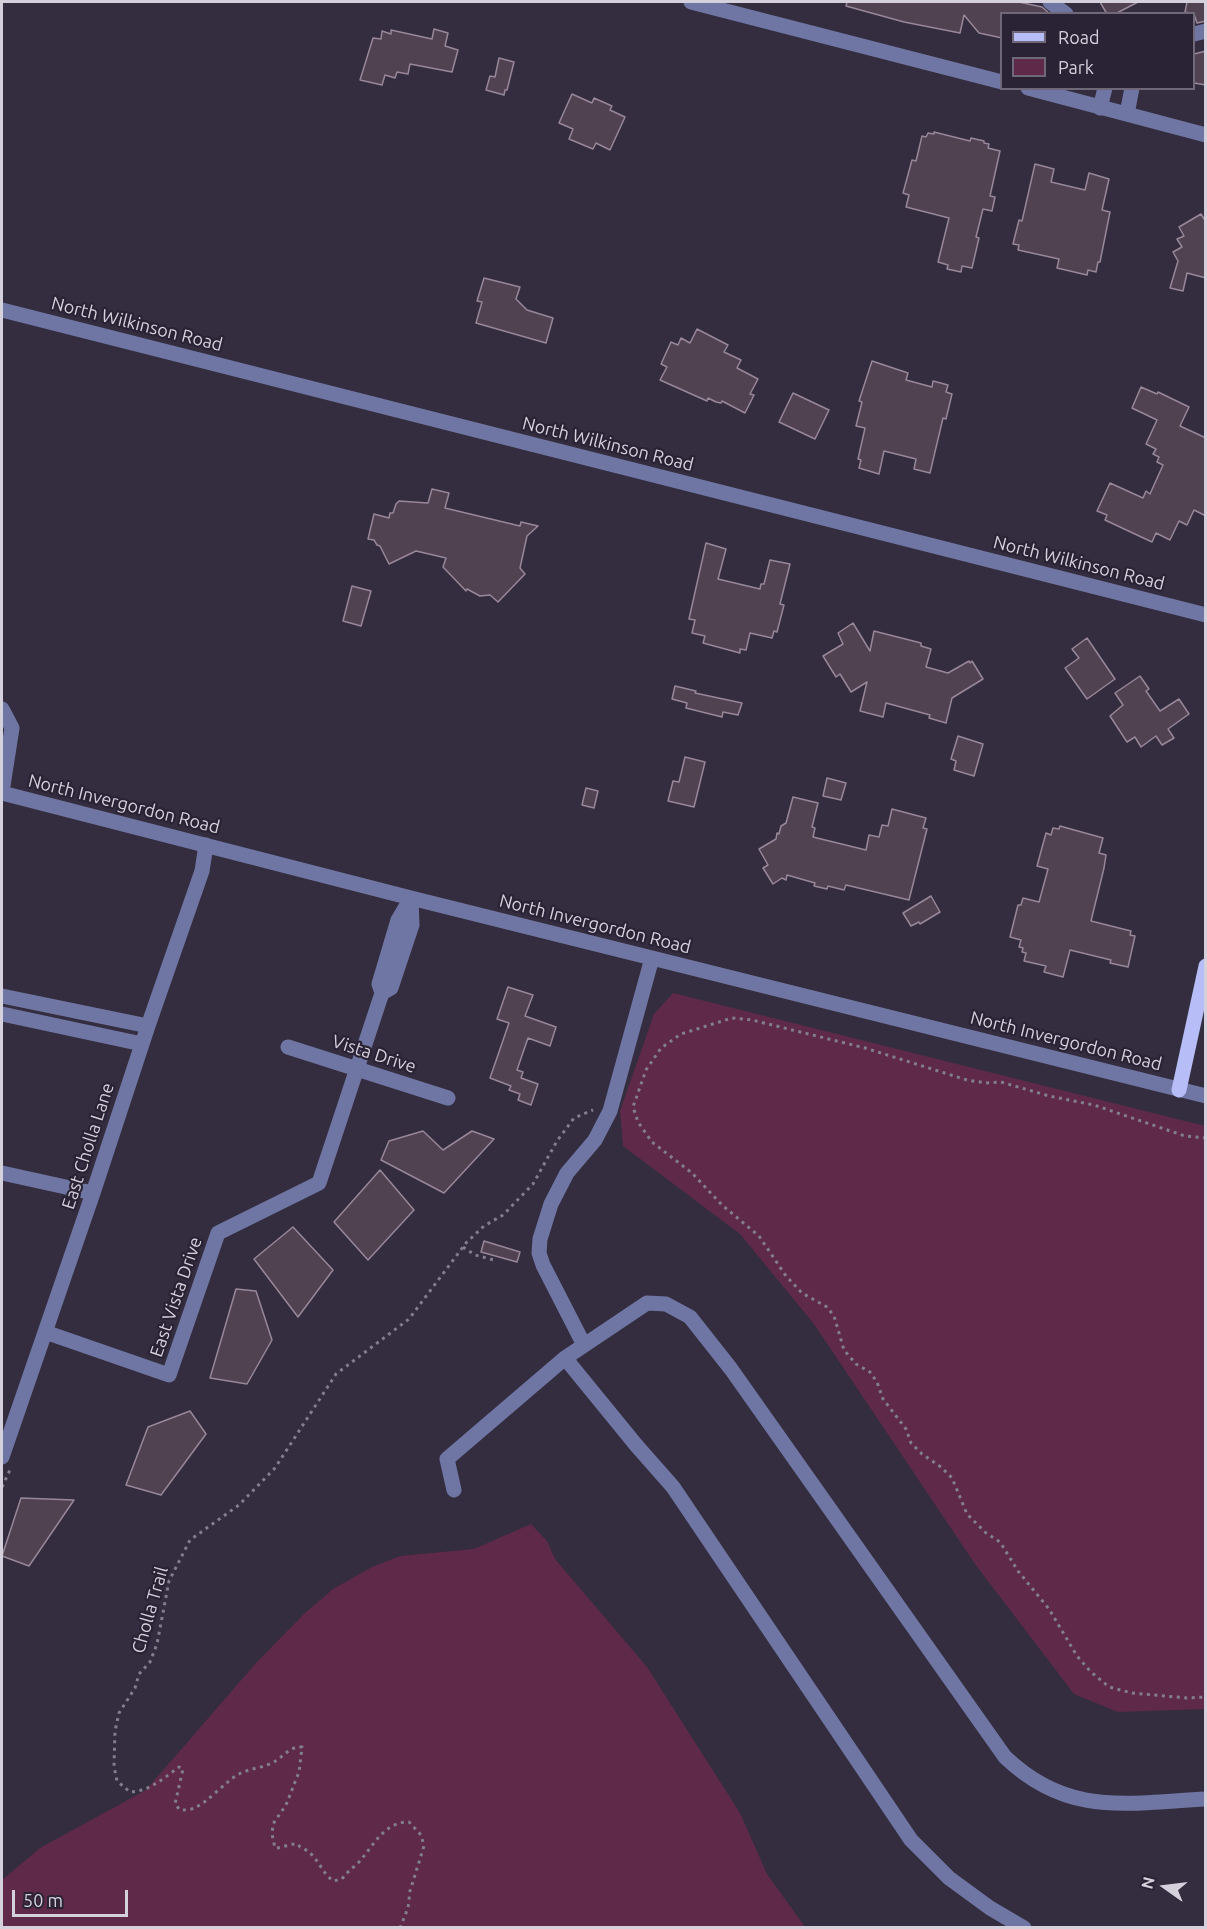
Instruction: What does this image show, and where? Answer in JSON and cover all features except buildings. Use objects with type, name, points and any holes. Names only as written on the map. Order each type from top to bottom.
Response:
[{"type":"main road","points":[[1179,1090],[1206,966]]},
{"type":"street","points":[[691,2],[1000,81]]},
{"type":"street","points":[[1050,2],[1063,12]]},
{"type":"street","points":[[1035,90],[1206,135]]},
{"type":"street","points":[[1100,108],[1104,90]]},
{"type":"street","points":[[1127,114],[1132,90]]},
{"type":"street","name":"North Wilkinson Road","points":[[2,310],[1206,615]]},
{"type":"street","points":[[2,709],[12,728],[2,793]]},
{"type":"street","name":"North Invergordon Road","points":[[2,793],[411,898],[1206,1096]]},
{"type":"street","name":"East Cholla Lane","points":[[2,1457],[202,871],[206,845]]},
{"type":"street","name":"East Vista Drive","points":[[45,1332],[169,1375],[218,1233],[319,1183],[382,993],[391,988],[410,930],[411,898]]},
{"type":"street","points":[[584,1345],[543,1265],[539,1253],[540,1239],[558,1188],[576,1160],[595,1140],[610,1111],[652,958]]},
{"type":"street","points":[[2,996],[148,1026]]},
{"type":"street","points":[[2,1014],[142,1044]]},
{"type":"street","name":"Vista Drive","points":[[288,1047],[448,1098]]},
{"type":"street","points":[[2,1173],[93,1193]]},
{"type":"street","points":[[454,1490],[447,1459],[565,1358],[647,1304],[666,1304],[690,1317],[731,1369],[1005,1757],[1023,1774],[1052,1791],[1077,1800],[1111,1804],[1206,1799]]},
{"type":"street","points":[[565,1358],[673,1487],[911,1840],[949,1878],[990,1908],[1024,1928]]},
{"type":"path","points":[[1206,1138],[1185,1136],[1094,1106],[1001,1082],[986,1083],[967,1080],[865,1048],[752,1020],[732,1018],[681,1034],[661,1048],[646,1070],[633,1107],[638,1122],[652,1142],[692,1173],[722,1205],[759,1236],[786,1276],[802,1293],[827,1306],[834,1316],[844,1350],[856,1364],[870,1372],[877,1382],[883,1399],[906,1429],[910,1443],[952,1478],[967,1514],[986,1533],[1000,1542],[1018,1571],[1049,1609],[1077,1656],[1090,1671],[1109,1687],[1132,1693],[1187,1698],[1206,1697]]},
{"type":"path","points":[[494,1260],[475,1255],[463,1247],[484,1226],[503,1215],[522,1197],[533,1184],[557,1141],[574,1118],[598,1105]]},
{"type":"path","name":"Cholla Trail","points":[[400,1928],[408,1908],[410,1891],[424,1846],[421,1834],[409,1822],[392,1824],[342,1879],[333,1881],[321,1869],[320,1861],[309,1850],[292,1843],[283,1848],[274,1848],[273,1824],[286,1805],[299,1772],[302,1747],[292,1749],[274,1762],[235,1776],[196,1808],[180,1810],[175,1804],[183,1773],[183,1769],[179,1767],[154,1786],[138,1791],[130,1792],[117,1781],[114,1766],[115,1731],[119,1713],[135,1688],[139,1674],[150,1662],[157,1644],[169,1581],[190,1540],[240,1505],[275,1468],[336,1374],[409,1319],[463,1247]]},
{"type":"green space","points":[[673,993],[1205,1126],[1205,1709],[1118,1712],[1074,1694],[975,1564],[814,1324],[740,1234],[623,1146],[620,1111],[654,1014]]},
{"type":"green space","points":[[531,1524],[547,1541],[555,1559],[647,1667],[740,1813],[767,1874],[805,1927],[2,1927],[2,1880],[40,1848],[146,1790],[256,1663],[304,1614],[333,1589],[372,1567],[400,1556],[474,1549]]}]
